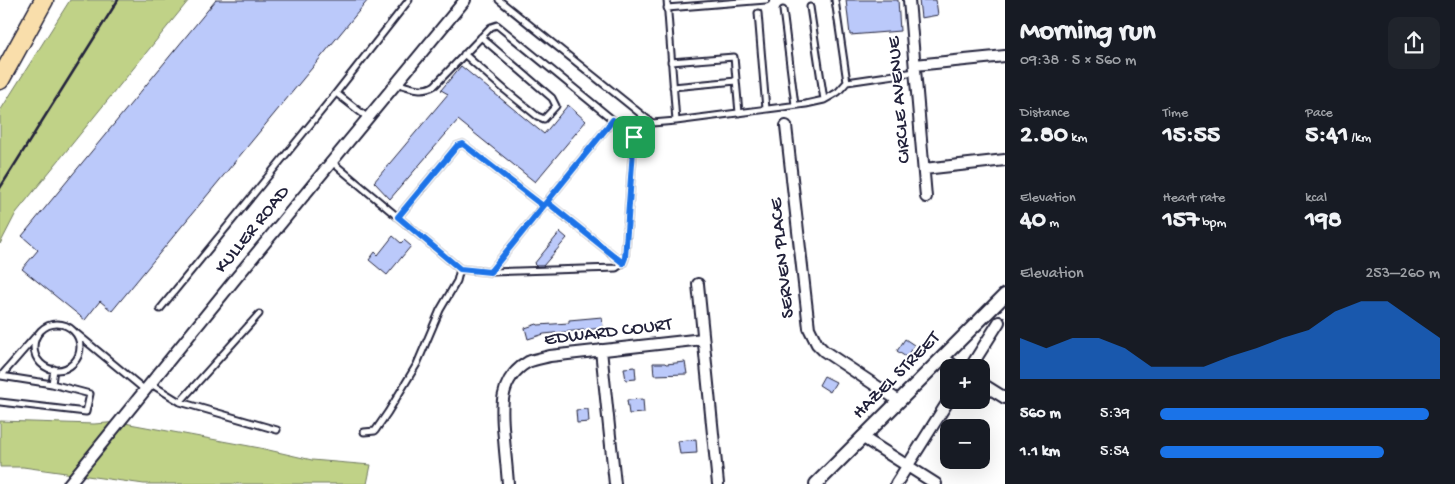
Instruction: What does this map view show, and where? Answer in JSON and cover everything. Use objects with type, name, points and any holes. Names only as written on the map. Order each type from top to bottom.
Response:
[{"type":"highway","points":[[0,68],[44,0]]},
{"type":"highway","points":[[0,80],[44,0]]},
{"type":"street","name":"KULLER ROAD","points":[[69,484],[465,0]]},
{"type":"street","name":"CIRCLE AVENUE","points":[[909,0],[926,197]]},
{"type":"street","points":[[915,68],[1005,56]]},
{"type":"street","name":"SERVEN PLACE","points":[[786,126],[808,328],[817,344],[824,351],[899,401]]},
{"type":"street","points":[[924,169],[1005,160]]},
{"type":"street","points":[[698,284],[718,484]]},
{"type":"street","name":"HAZEL STREET","points":[[816,484],[1005,295]]},
{"type":"street","points":[[976,359],[999,322]]},
{"type":"street","name":"EDWARD COURT","points":[[508,484],[502,408],[506,387],[511,378],[522,367],[537,359],[550,356],[704,340]]},
{"type":"street","points":[[601,350],[615,484]]},
{"type":"street","points":[[990,389],[1005,398]]},
{"type":"street","points":[[896,484],[943,409]]},
{"type":"street","points":[[862,437],[936,484]]},
{"type":"lane","points":[[160,309],[336,93],[409,0]]},
{"type":"lane","points":[[499,0],[652,123],[795,106],[824,100],[838,92],[847,82],[915,68]]},
{"type":"lane","points":[[667,0],[676,121]]},
{"type":"lane","points":[[667,8],[766,0]]},
{"type":"lane","points":[[835,0],[847,82]]},
{"type":"lane","points":[[810,7],[824,100]]},
{"type":"lane","points":[[783,10],[795,106]]},
{"type":"lane","points":[[758,13],[766,109]]},
{"type":"lane","points":[[396,84],[418,89],[429,89],[491,27],[497,26],[505,30],[634,137]]},
{"type":"lane","points":[[464,54],[518,100],[544,119],[556,106],[552,98],[481,37]]},
{"type":"lane","points":[[672,62],[734,57],[739,113]]},
{"type":"lane","points":[[673,87],[736,80]]},
{"type":"lane","points":[[336,93],[368,118]]},
{"type":"lane","points":[[490,272],[613,120]]},
{"type":"lane","points":[[332,162],[460,269],[490,272],[616,268],[623,263],[625,258],[634,137],[649,120]]},
{"type":"lane","points":[[398,217],[457,146],[463,144],[623,263]]},
{"type":"lane","points":[[364,432],[375,431],[417,364],[440,310],[457,281],[460,269]]},
{"type":"lane","points":[[180,402],[259,314]]},
{"type":"lane","points":[[0,402],[86,412],[90,394],[52,384],[1,376],[40,331],[46,326],[61,324],[73,330],[148,387],[180,402],[277,430]]},
{"type":"lane","points":[[40,331],[34,344],[34,351],[42,365],[54,370],[65,369],[77,359],[80,343],[73,330]]},
{"type":"lane","points":[[52,384],[54,370]]},
{"type":"green space","points":[[70,0],[189,0],[16,213],[0,244],[0,111]]},
{"type":"green space","points":[[0,421],[94,424],[119,422],[260,448],[312,460],[371,465],[367,484],[144,484],[23,467],[0,467]]},
{"type":"building","points":[[216,0],[368,0],[112,311],[100,301],[85,320],[22,269],[38,250],[22,236]]},
{"type":"building","points":[[846,0],[898,0],[900,31],[850,35]]},
{"type":"building","points":[[919,0],[936,0],[938,15],[921,18]]},
{"type":"building","points":[[461,66],[544,134],[568,105],[586,121],[535,182],[458,120],[390,199],[374,182],[448,94],[441,90]]},
{"type":"building","points":[[560,232],[567,238],[543,266],[536,266],[534,264]]},
{"type":"building","points":[[393,236],[401,243],[404,240],[411,246],[387,275],[369,260],[375,252],[378,255]]},
{"type":"building","points":[[602,317],[603,328],[544,334],[528,339],[525,328],[537,324],[569,323],[569,320]]},
{"type":"building","points":[[905,339],[914,345],[906,357],[897,351]]},
{"type":"building","points":[[685,362],[687,374],[654,375],[653,363]]},
{"type":"building","points":[[635,367],[636,379],[626,380],[624,368]]},
{"type":"building","points":[[824,376],[836,382],[830,392],[819,385]]},
{"type":"building","points":[[643,399],[644,413],[629,414],[627,400]]},
{"type":"building","points":[[588,409],[589,422],[577,423],[576,410]]},
{"type":"building","points":[[696,439],[697,453],[680,454],[678,441]]},
{"type":"railway","points":[[0,188],[118,0]]},
{"type":"route","points":[[634,137],[613,120],[543,206],[490,272],[460,269],[398,217],[457,146],[463,144],[543,206],[547,202],[623,263],[625,258],[634,137]]}]
